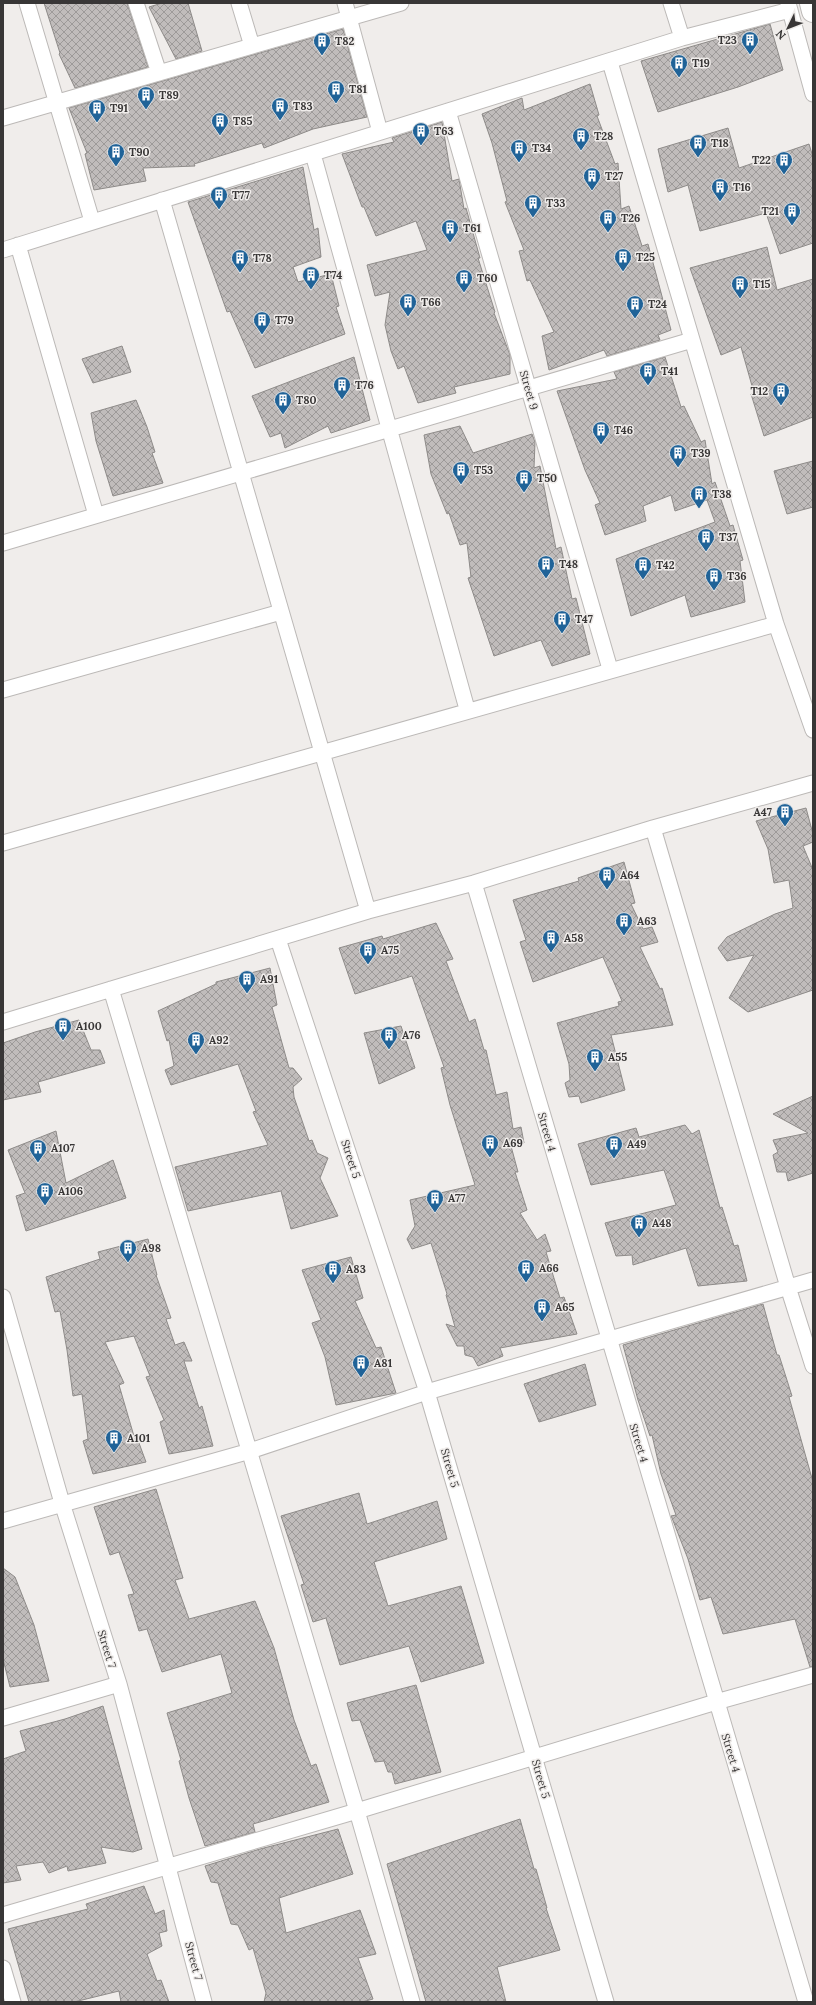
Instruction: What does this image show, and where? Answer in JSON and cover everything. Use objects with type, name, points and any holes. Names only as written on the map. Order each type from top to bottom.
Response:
[{"type":"highway","points":[[811,3],[813,11]]},
{"type":"street","points":[[28,3],[92,221]]},
{"type":"street","points":[[136,3],[159,73]]},
{"type":"street","points":[[239,3],[252,46]]},
{"type":"street","points":[[345,3],[380,132]]},
{"type":"street","points":[[3,118],[401,3]]},
{"type":"street","points":[[671,3],[682,38]]},
{"type":"street","points":[[3,250],[92,221],[610,62],[682,38],[789,7],[813,94]]},
{"type":"street","points":[[610,62],[776,624],[813,730]]},
{"type":"street","name":"Street 9","points":[[448,111],[610,669]]},
{"type":"street","points":[[313,154],[467,710]]},
{"type":"street","points":[[162,200],[368,911]]},
{"type":"street","points":[[18,246],[96,515]]},
{"type":"street","points":[[3,543],[528,387],[692,340]]},
{"type":"street","points":[[3,690],[281,612]]},
{"type":"street","points":[[3,843],[322,753],[610,669],[776,624]]},
{"type":"street","points":[[3,1022],[368,911],[474,883],[653,828],[813,783]]},
{"type":"street","points":[[653,828],[788,1287],[813,1366]]},
{"type":"street","name":"Street 4","points":[[474,883],[608,1339],[806,2002]]},
{"type":"street","name":"Street 5","points":[[278,939],[428,1392],[606,2002]]},
{"type":"street","points":[[111,989],[357,1811],[412,2002]]},
{"type":"street","points":[[3,1521],[62,1503],[250,1451],[428,1392],[813,1280]]},
{"type":"street","name":"Street 7","points":[[3,1297],[62,1503],[119,1684],[169,1866],[204,2002]]},
{"type":"street","points":[[3,1915],[357,1811],[716,1702],[813,1675]]},
{"type":"street","points":[[3,1718],[119,1684]]},
{"type":"street","points":[[3,1968],[13,2002]]},
{"type":"building","points":[[44,3],[127,3],[148,67],[75,88],[59,54],[60,53]]},
{"type":"building","points":[[162,3],[188,3],[202,51],[176,59],[149,7]]},
{"type":"building","points":[[770,24],[783,70],[738,87],[658,112],[641,61]]},
{"type":"building","points":[[343,29],[367,117],[313,129],[264,148],[262,143],[194,164],[195,166],[143,168],[146,181],[94,190],[85,154],[87,153],[69,108]]},
{"type":"building","points":[[590,84],[599,115],[597,116],[615,164],[618,163],[621,209],[629,206],[642,246],[648,244],[671,330],[658,335],[660,340],[607,356],[604,350],[549,370],[542,336],[554,332],[530,280],[527,281],[519,251],[524,250],[505,202],[507,201],[492,143],[482,114],[522,98],[524,110]]},
{"type":"building","points":[[442,122],[452,181],[459,179],[464,209],[466,208],[480,258],[478,258],[495,312],[494,313],[510,355],[510,374],[454,387],[456,393],[418,403],[404,366],[398,369],[391,351],[385,325],[390,292],[375,296],[367,265],[427,250],[416,221],[376,236],[364,207],[362,207],[342,154],[394,142],[392,138]]},
{"type":"building","points":[[728,128],[739,168],[809,144],[813,157],[813,243],[780,254],[766,213],[700,231],[688,185],[668,192],[658,149]]},
{"type":"building","points":[[303,167],[314,230],[318,228],[321,257],[293,267],[298,282],[331,274],[339,306],[336,307],[345,334],[255,368],[230,311],[227,312],[188,202]]},
{"type":"building","points":[[767,247],[777,290],[813,279],[813,417],[764,436],[751,394],[754,393],[741,347],[721,355],[690,268]]},
{"type":"building","points":[[122,346],[131,372],[93,383],[82,359]]},
{"type":"building","points":[[354,357],[370,420],[331,433],[328,426],[285,448],[281,433],[270,437],[252,396]]},
{"type":"building","points":[[665,357],[681,407],[684,406],[701,442],[705,440],[712,484],[715,482],[730,526],[733,525],[743,560],[740,561],[745,602],[691,617],[685,595],[631,616],[616,559],[715,522],[707,500],[675,511],[671,495],[643,506],[646,521],[605,535],[595,505],[600,503],[585,470],[557,391],[617,379],[614,372]]},
{"type":"building","points":[[136,400],[147,427],[155,452],[152,453],[163,483],[113,496],[96,441],[91,413]]},
{"type":"building","points":[[460,426],[473,453],[532,434],[535,442],[534,468],[540,466],[556,549],[561,547],[572,599],[576,598],[590,654],[552,666],[541,640],[494,656],[468,578],[471,577],[467,543],[460,545],[449,513],[447,514],[431,474],[424,435]]},
{"type":"building","points":[[813,461],[813,507],[787,514],[774,471]]},
{"type":"building","points":[[806,808],[813,834],[813,842],[803,846],[813,870],[813,990],[748,1012],[729,998],[754,955],[727,961],[718,948],[727,937],[775,914],[793,908],[789,880],[774,883],[768,849],[756,821]]},
{"type":"building","points":[[624,862],[635,903],[631,904],[643,929],[652,927],[658,942],[640,947],[660,989],[662,988],[673,1025],[611,1035],[625,1090],[581,1103],[579,1096],[569,1097],[565,1083],[570,1080],[569,1064],[557,1023],[619,1006],[618,1002],[622,1001],[603,957],[533,982],[520,942],[526,940],[513,900],[579,881],[578,878]]},
{"type":"building","points":[[436,923],[453,959],[446,961],[469,1022],[475,1019],[484,1050],[486,1050],[496,1095],[507,1092],[513,1129],[521,1127],[524,1143],[511,1146],[518,1172],[515,1172],[527,1210],[520,1213],[537,1240],[545,1234],[551,1251],[546,1252],[560,1298],[564,1297],[577,1334],[500,1348],[503,1356],[478,1366],[473,1357],[465,1355],[464,1346],[457,1346],[446,1324],[455,1327],[446,1295],[447,1294],[431,1243],[412,1249],[407,1239],[415,1226],[410,1200],[475,1185],[450,1105],[441,1068],[444,1067],[412,976],[355,994],[339,948],[382,936],[383,939]]},
{"type":"building","points":[[270,968],[277,1005],[272,1007],[289,1068],[293,1068],[302,1079],[293,1087],[294,1097],[309,1141],[312,1140],[317,1153],[328,1158],[320,1178],[338,1216],[291,1229],[281,1191],[188,1211],[175,1167],[268,1145],[253,1112],[256,1111],[238,1064],[171,1085],[165,1070],[174,1066],[169,1040],[167,1041],[158,1011],[216,984],[216,982]]},
{"type":"building","points":[[79,1020],[91,1050],[100,1050],[105,1063],[38,1082],[41,1092],[3,1100],[3,1043],[35,1032]]},
{"type":"building","name":"A76","points":[[401,1026],[415,1068],[379,1084],[364,1033]]},
{"type":"building","points":[[813,1096],[813,1173],[788,1181],[786,1172],[777,1172],[773,1155],[778,1152],[773,1140],[808,1133],[773,1114]]},
{"type":"building","points":[[685,1125],[692,1134],[699,1130],[720,1208],[722,1207],[734,1246],[738,1245],[747,1281],[698,1286],[686,1248],[633,1265],[632,1255],[616,1256],[605,1223],[676,1205],[664,1170],[591,1185],[578,1144],[636,1128],[639,1137]]},
{"type":"building","points":[[56,1131],[66,1183],[113,1160],[126,1198],[26,1231],[16,1196],[25,1193],[8,1150]]},
{"type":"building","points":[[148,1239],[156,1275],[171,1318],[166,1319],[175,1345],[184,1342],[192,1361],[184,1361],[199,1408],[202,1406],[213,1446],[169,1454],[160,1422],[164,1420],[146,1377],[150,1376],[134,1336],[105,1342],[124,1383],[119,1385],[136,1443],[139,1443],[146,1462],[93,1474],[83,1441],[88,1439],[82,1394],[73,1396],[60,1311],[55,1312],[46,1277],[100,1259],[98,1252]]},
{"type":"building","points":[[351,1257],[363,1298],[355,1301],[376,1348],[381,1347],[396,1393],[336,1405],[325,1357],[312,1323],[321,1320],[302,1270]]},
{"type":"building","points":[[763,1304],[777,1355],[779,1355],[792,1396],[789,1397],[813,1482],[813,1666],[810,1667],[795,1619],[723,1634],[711,1597],[700,1600],[688,1559],[671,1516],[676,1515],[661,1474],[652,1435],[650,1436],[638,1400],[623,1345]]},
{"type":"building","points":[[585,1364],[596,1405],[539,1422],[524,1384]]},
{"type":"building","points":[[156,1489],[183,1578],[175,1580],[189,1619],[255,1601],[274,1648],[294,1720],[311,1766],[316,1764],[329,1802],[253,1824],[255,1832],[205,1846],[189,1798],[179,1761],[181,1760],[167,1713],[232,1693],[221,1654],[162,1672],[147,1629],[139,1631],[128,1595],[134,1594],[119,1552],[110,1555],[94,1507]]},
{"type":"building","points":[[359,1493],[367,1524],[437,1501],[447,1539],[374,1562],[388,1606],[461,1586],[484,1663],[421,1682],[409,1646],[340,1665],[326,1618],[313,1622],[301,1585],[304,1584],[281,1516]]},
{"type":"building","points":[[3,1568],[15,1577],[34,1625],[49,1681],[10,1687],[3,1659]]},
{"type":"building","points":[[416,1685],[441,1772],[395,1784],[392,1772],[388,1772],[384,1761],[375,1762],[360,1720],[352,1721],[347,1703]]},
{"type":"building","points":[[103,1706],[142,1849],[133,1852],[101,1847],[106,1863],[68,1871],[67,1866],[49,1873],[43,1862],[16,1866],[21,1880],[3,1883],[3,1759],[26,1751],[20,1731],[65,1719]]},
{"type":"building","points":[[520,1819],[534,1869],[536,1869],[546,1908],[560,1950],[497,1967],[506,2002],[426,2002],[387,1864]]},
{"type":"building","points":[[338,1829],[353,1874],[279,1898],[286,1933],[360,1910],[376,1954],[358,1958],[373,1999],[362,2002],[264,2002],[266,1993],[253,1948],[249,1950],[238,1925],[231,1924],[218,1883],[211,1882],[205,1866],[260,1849]]},
{"type":"building","points":[[144,1886],[155,1914],[164,1910],[167,1931],[159,1933],[162,1946],[147,1954],[157,1981],[161,1980],[169,2002],[121,2002],[119,1991],[74,2002],[29,2002],[8,1929],[88,1909],[86,1904]]},
{"type":"place","name":"T23","points":[[750,55]]},
{"type":"place","name":"T82","points":[[322,56]]},
{"type":"place","name":"T19","points":[[679,78]]},
{"type":"place","name":"T81","points":[[336,104]]},
{"type":"place","name":"T89","points":[[146,110]]},
{"type":"place","name":"T83","points":[[280,121]]},
{"type":"place","name":"T91","points":[[97,123]]},
{"type":"place","name":"T85","points":[[220,136]]},
{"type":"place","name":"T63","points":[[421,146]]},
{"type":"place","name":"T28","points":[[581,151]]},
{"type":"place","name":"T18","points":[[698,158]]},
{"type":"place","name":"T34","points":[[519,163]]},
{"type":"place","name":"T90","points":[[116,167]]},
{"type":"place","name":"T22","points":[[784,175]]},
{"type":"place","name":"T27","points":[[592,191]]},
{"type":"place","name":"T16","points":[[720,202]]},
{"type":"place","name":"T77","points":[[219,210]]},
{"type":"place","name":"T33","points":[[533,218]]},
{"type":"place","name":"T21","points":[[792,226]]},
{"type":"place","name":"T26","points":[[608,233]]},
{"type":"place","name":"T61","points":[[450,243]]},
{"type":"place","name":"T25","points":[[623,272]]},
{"type":"place","name":"T78","points":[[240,273]]},
{"type":"place","name":"T74","points":[[311,290]]},
{"type":"place","name":"T60","points":[[464,293]]},
{"type":"place","name":"T15","points":[[740,299]]},
{"type":"place","name":"T66","points":[[408,317]]},
{"type":"place","name":"T24","points":[[635,319]]},
{"type":"place","name":"T79","points":[[262,335]]},
{"type":"place","name":"T41","points":[[648,386]]},
{"type":"place","name":"T76","points":[[342,400]]},
{"type":"place","name":"T12","points":[[781,406]]},
{"type":"place","name":"T80","points":[[283,415]]},
{"type":"place","name":"T46","points":[[601,445]]},
{"type":"place","name":"T39","points":[[678,468]]},
{"type":"place","name":"T53","points":[[461,485]]},
{"type":"place","name":"T50","points":[[524,493]]},
{"type":"place","name":"T38","points":[[699,509]]},
{"type":"place","name":"T37","points":[[706,552]]},
{"type":"place","name":"T48","points":[[546,579]]},
{"type":"place","name":"T42","points":[[643,580]]},
{"type":"place","name":"T36","points":[[714,591]]},
{"type":"place","name":"T47","points":[[562,634]]},
{"type":"place","name":"A47","points":[[785,827]]},
{"type":"place","name":"A64","points":[[607,890]]},
{"type":"place","name":"A63","points":[[624,936]]},
{"type":"place","name":"A58","points":[[551,953]]},
{"type":"place","name":"A75","points":[[368,965]]},
{"type":"place","name":"A91","points":[[247,994]]},
{"type":"place","name":"A100","points":[[63,1041]]},
{"type":"place","name":"A76","points":[[389,1050]]},
{"type":"place","name":"A92","points":[[196,1055]]},
{"type":"place","name":"A55","points":[[595,1072]]},
{"type":"place","name":"A69","points":[[490,1158]]},
{"type":"place","name":"A49","points":[[614,1159]]},
{"type":"place","name":"A107","points":[[38,1163]]},
{"type":"place","name":"A106","points":[[45,1206]]},
{"type":"place","name":"A77","points":[[435,1213]]},
{"type":"place","name":"A48","points":[[639,1238]]},
{"type":"place","name":"A98","points":[[128,1263]]},
{"type":"place","name":"A66","points":[[526,1283]]},
{"type":"place","name":"A83","points":[[333,1284]]},
{"type":"place","name":"A65","points":[[542,1322]]},
{"type":"place","name":"A81","points":[[361,1378]]},
{"type":"place","name":"A101","points":[[114,1453]]}]
